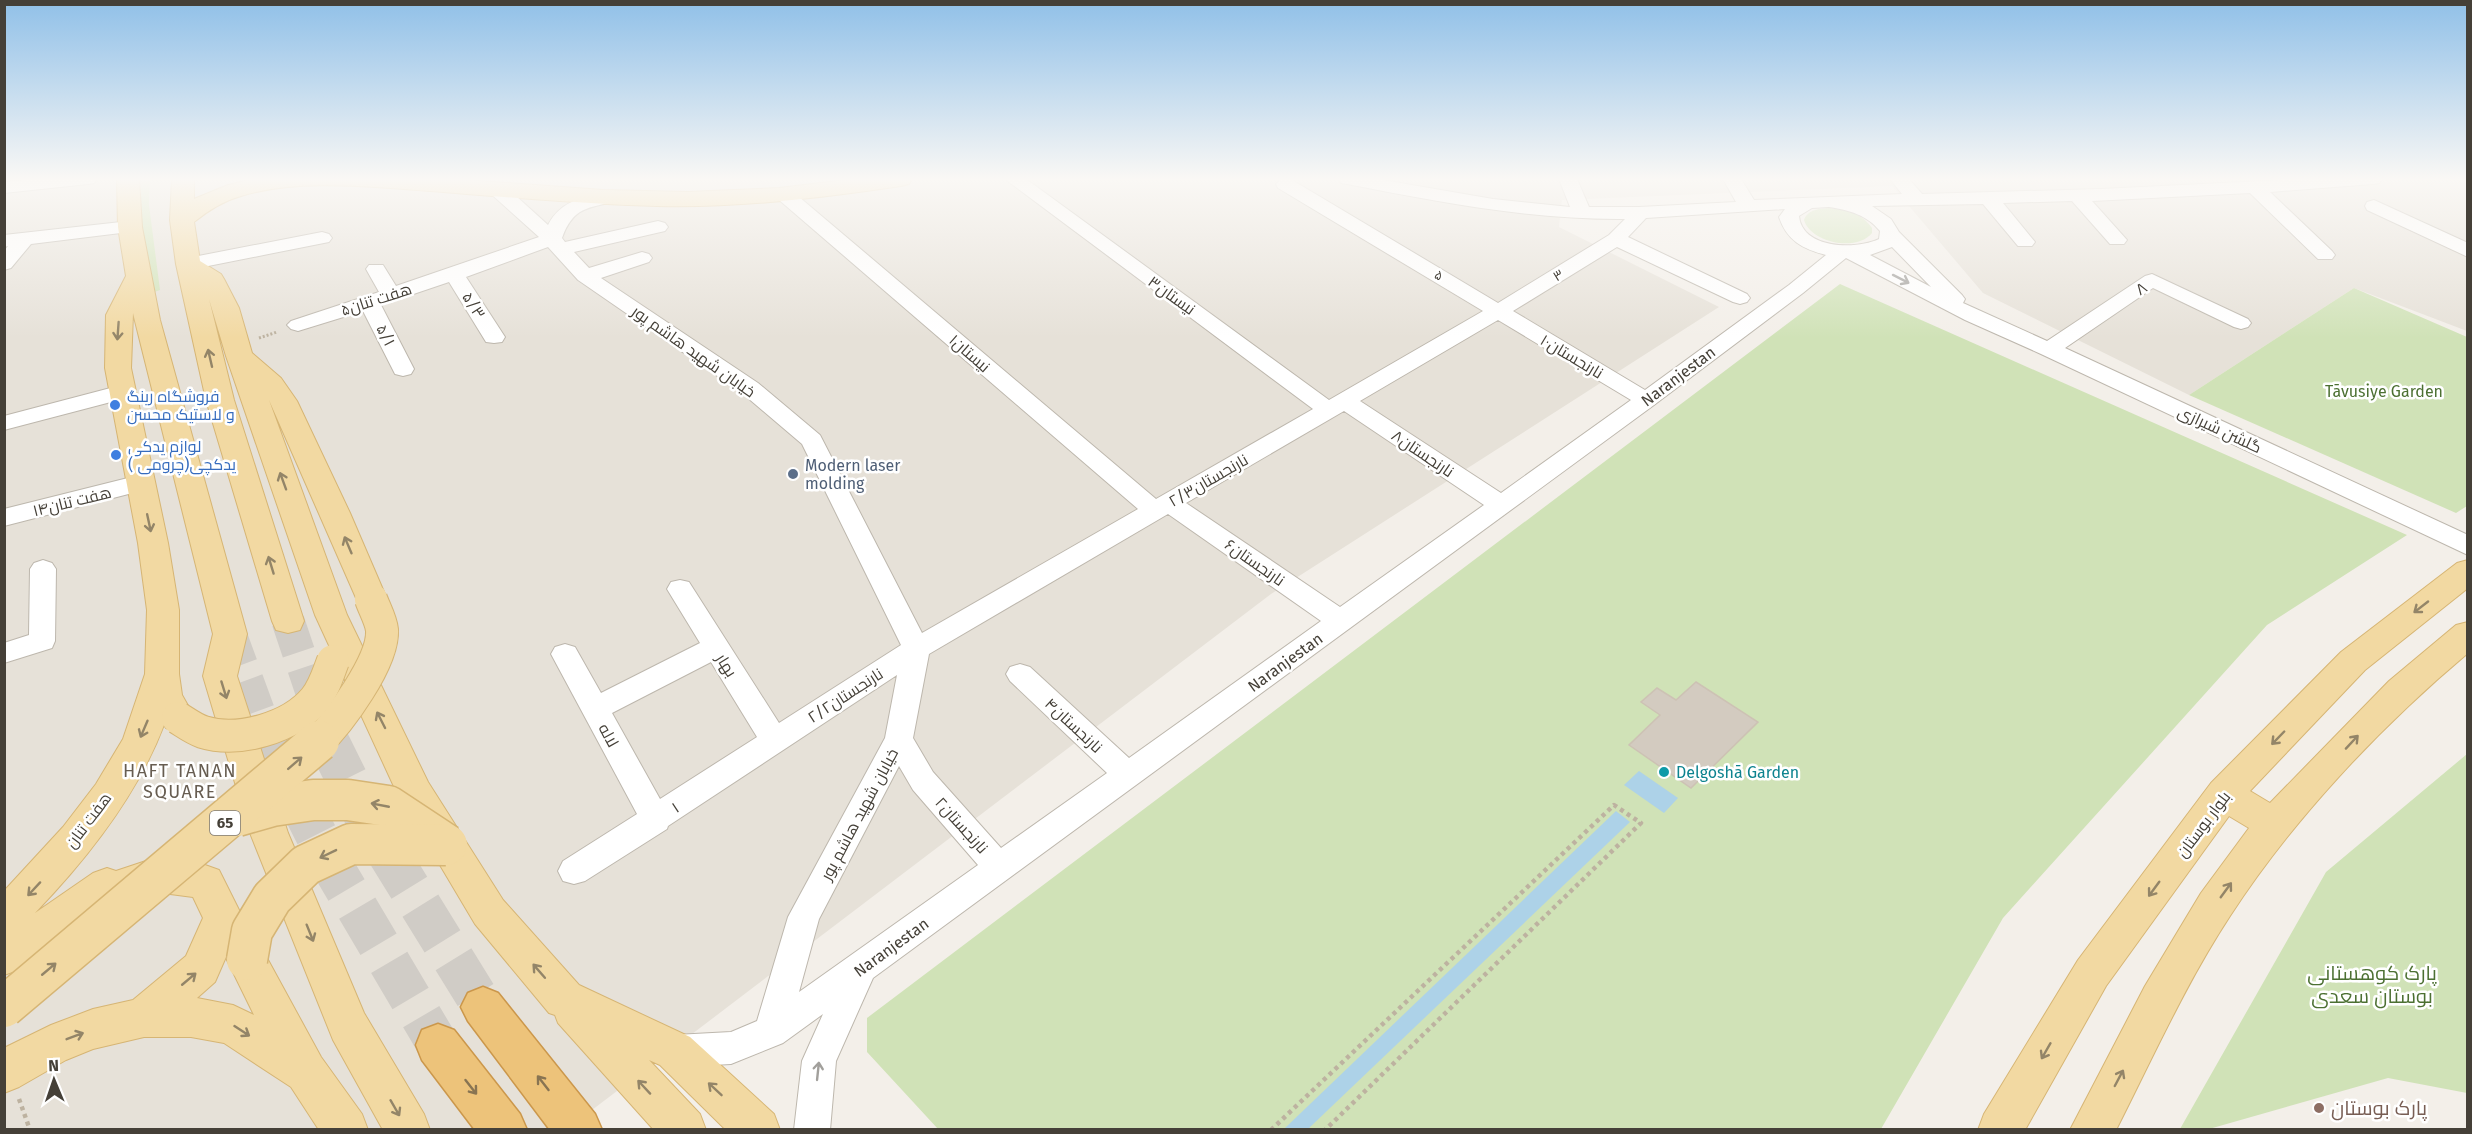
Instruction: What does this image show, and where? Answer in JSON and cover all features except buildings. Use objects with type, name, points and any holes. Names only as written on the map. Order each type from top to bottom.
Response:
[{"type":"highway","points":[[483,1007],[579,1130]]},
{"type":"highway","points":[[438,1045],[504,1130]]},
{"type":"main road","points":[[131,232],[138,277],[230,634],[219,676],[269,833],[348,1026],[408,1130]]},
{"type":"main road","points":[[184,232],[188,264],[220,400],[288,621]]},
{"type":"main road","points":[[188,264],[212,279],[226,308],[237,351],[331,615],[414,792],[489,912],[564,999],[684,1130]]},
{"type":"main road","points":[[138,277],[119,315],[118,368],[163,610],[162,674],[165,697],[178,718],[204,733],[226,735],[253,733],[275,727],[311,703],[325,685],[335,649],[331,615]]},
{"type":"main road","name":"65","points":[[4,1007],[200,844],[320,740],[356,696],[380,647],[382,628],[371,599],[335,513],[283,401],[271,384],[237,351]]},
{"type":"main road","name":"بلوار بوستان","points":[[2000,1130],[2092,973],[2224,794],[2353,661],[2468,571]]},
{"type":"main road","points":[[2092,1130],[2160,999],[2215,905],[2274,824],[2401,690],[2468,634]]},
{"type":"main road","name":"هفت تنان","points":[[4,918],[37,886],[101,804],[136,748],[152,711],[162,674]]},
{"type":"main road","points":[[2224,794],[2274,824]]},
{"type":"main road","points":[[4,957],[166,848],[209,825],[272,806],[313,800],[348,800],[388,806],[447,845]]},
{"type":"main road","points":[[346,1130],[306,1072],[247,960],[252,931],[272,897],[306,865],[351,843],[447,845]]},
{"type":"main road","points":[[90,897],[155,875],[205,882],[223,918],[201,969],[144,1017]]},
{"type":"main road","points":[[564,999],[675,1051],[758,1130]]},
{"type":"main road","points":[[4,1072],[51,1045],[93,1029],[144,1017],[191,1017],[233,1025],[306,1072]]},
{"type":"street","points":[[4,241],[87,232]]},
{"type":"street","name":"خیابان شهید هاشم پور","points":[[543,232],[585,276],[750,388],[812,440],[916,649],[899,739],[804,917],[771,1032]]},
{"type":"street","points":[[556,244],[557,232]]},
{"type":"street","name":"هفت تنان۵","points":[[298,325],[454,274],[556,244],[628,232]]},
{"type":"street","name":"۱نیستان","points":[[830,232],[1162,507]]},
{"type":"street","name":"۳نیستان","points":[[1090,232],[1337,405]]},
{"type":"street","name":"۵","points":[[1366,232],[1499,311]]},
{"type":"street","name":"۳","points":[[1499,311],[1616,239],[1623,232]]},
{"type":"street","points":[[1796,232],[1809,242],[1845,252],[1879,248],[1888,242],[1890,232]]},
{"type":"street","points":[[1890,232],[1972,316]]},
{"type":"street","points":[[2017,232],[2025,242]]},
{"type":"street","points":[[2110,232],[2117,240]]},
{"type":"street","points":[[2301,232],[2325,255]]},
{"type":"street","points":[[2428,232],[2468,251]]},
{"type":"street","points":[[188,264],[322,238]]},
{"type":"street","points":[[4,264],[25,239]]},
{"type":"street","points":[[1616,239],[1740,298]]},
{"type":"street","points":[[1796,289],[1809,242]]},
{"type":"street","name":"Naranjestan","points":[[675,1051],[731,1048],[771,1032],[1502,505],[1845,252]]},
{"type":"street","name":"گلشن شیرازی","points":[[1845,252],[1972,316],[2049,349],[2468,546]]},
{"type":"street","points":[[585,276],[642,258]]},
{"type":"street","points":[[376,268],[391,295]]},
{"type":"street","name":"۵/۳","points":[[454,274],[494,336]]},
{"type":"street","name":"۸","points":[[2049,349],[2152,280],[2241,323]]},
{"type":"street","name":"۵/۱","points":[[369,302],[402,369]]},
{"type":"street","name":"۲/۳نارنجستان","points":[[916,649],[1499,311]]},
{"type":"street","name":"۱۰نارنجستان","points":[[1499,311],[1646,400]]},
{"type":"street","points":[[4,423],[122,392]]},
{"type":"street","name":"۸نارنجستان","points":[[1337,405],[1502,505]]},
{"type":"street","name":"هفت تنان۱۴","points":[[4,518],[140,483]]},
{"type":"street","name":"۶نارنجستان","points":[[1162,507],[1340,621]]},
{"type":"street","points":[[4,653],[42,641],[43,569]]},
{"type":"street","name":"بهار","points":[[680,589],[775,741]]},
{"type":"street","points":[[595,709],[716,647]]},
{"type":"street","name":"۲/۲نارنجستان","points":[[775,741],[916,649]]},
{"type":"street","name":"لاله ‍","points":[[565,654],[656,820]]},
{"type":"street","name":"۴نارنجستان","points":[[1020,674],[1128,775]]},
{"type":"street","name":"۲نارنجستان","points":[[899,739],[923,781],[1000,868]]},
{"type":"street","name":"۱","points":[[574,871],[775,741]]},
{"type":"street","points":[[812,1130],[819,1061],[859,970]]},
{"type":"path","points":[[237,351],[298,325]]},
{"type":"path","points":[[1271,1130],[1614,804],[1641,823],[1325,1130]]},
{"type":"shaded area","points":[[5,232],[1569,232],[1719,307],[1271,594],[567,1129],[5,1130]]},
{"type":"shaded area","points":[[1931,232],[2467,232],[2467,331],[2354,288],[2189,395],[1983,293]]},
{"type":"green space","points":[[142,232],[152,232],[160,290],[149,294]]},
{"type":"green space","points":[[1813,232],[1872,232],[1865,239],[1846,243],[1835,242]]},
{"type":"green space","name":"Delgoshā Garden","points":[[1840,284],[2407,535],[2267,625],[2003,918],[1881,1129],[938,1129],[867,1052],[867,1018]]},
{"type":"green space","name":"Tāvusiye Garden","points":[[2354,288],[2467,337],[2467,506],[2456,513],[2189,395]]},
{"type":"green space","name":"پارک کوهستانی بوستان سعدی","points":[[2467,754],[2467,1093],[2388,1078],[2209,1129],[2180,1129],[2326,872]]},
{"type":"water","points":[[1639,771],[1678,798],[1664,813],[1624,785]]},
{"type":"water","points":[[1616,811],[1630,822],[1308,1129],[1284,1129]]},
{"type":"tunnel","points":[[288,621],[329,743]]},
{"type":"tunnel","points":[[230,634],[270,743]]},
{"type":"tunnel","points":[[328,741],[365,816],[483,1007]]},
{"type":"tunnel","points":[[270,743],[330,862],[438,1045]]},
{"type":"place","name":"فروشگاه رینگ و لاستیک محسن","points":[[115,405]]},
{"type":"place","name":"لوازم یدکی یدکچی(چرومی )","points":[[116,455]]},
{"type":"place","name":"Modern laser molding","points":[[793,474]]},
{"type":"place","name":"Delgoshā Garden","points":[[1664,772]]},
{"type":"place","name":"پارک بوستان","points":[[2319,1108]]},
{"type":"district","name":"HAFT TANAN SQUARE","points":[[180,781]]}]
